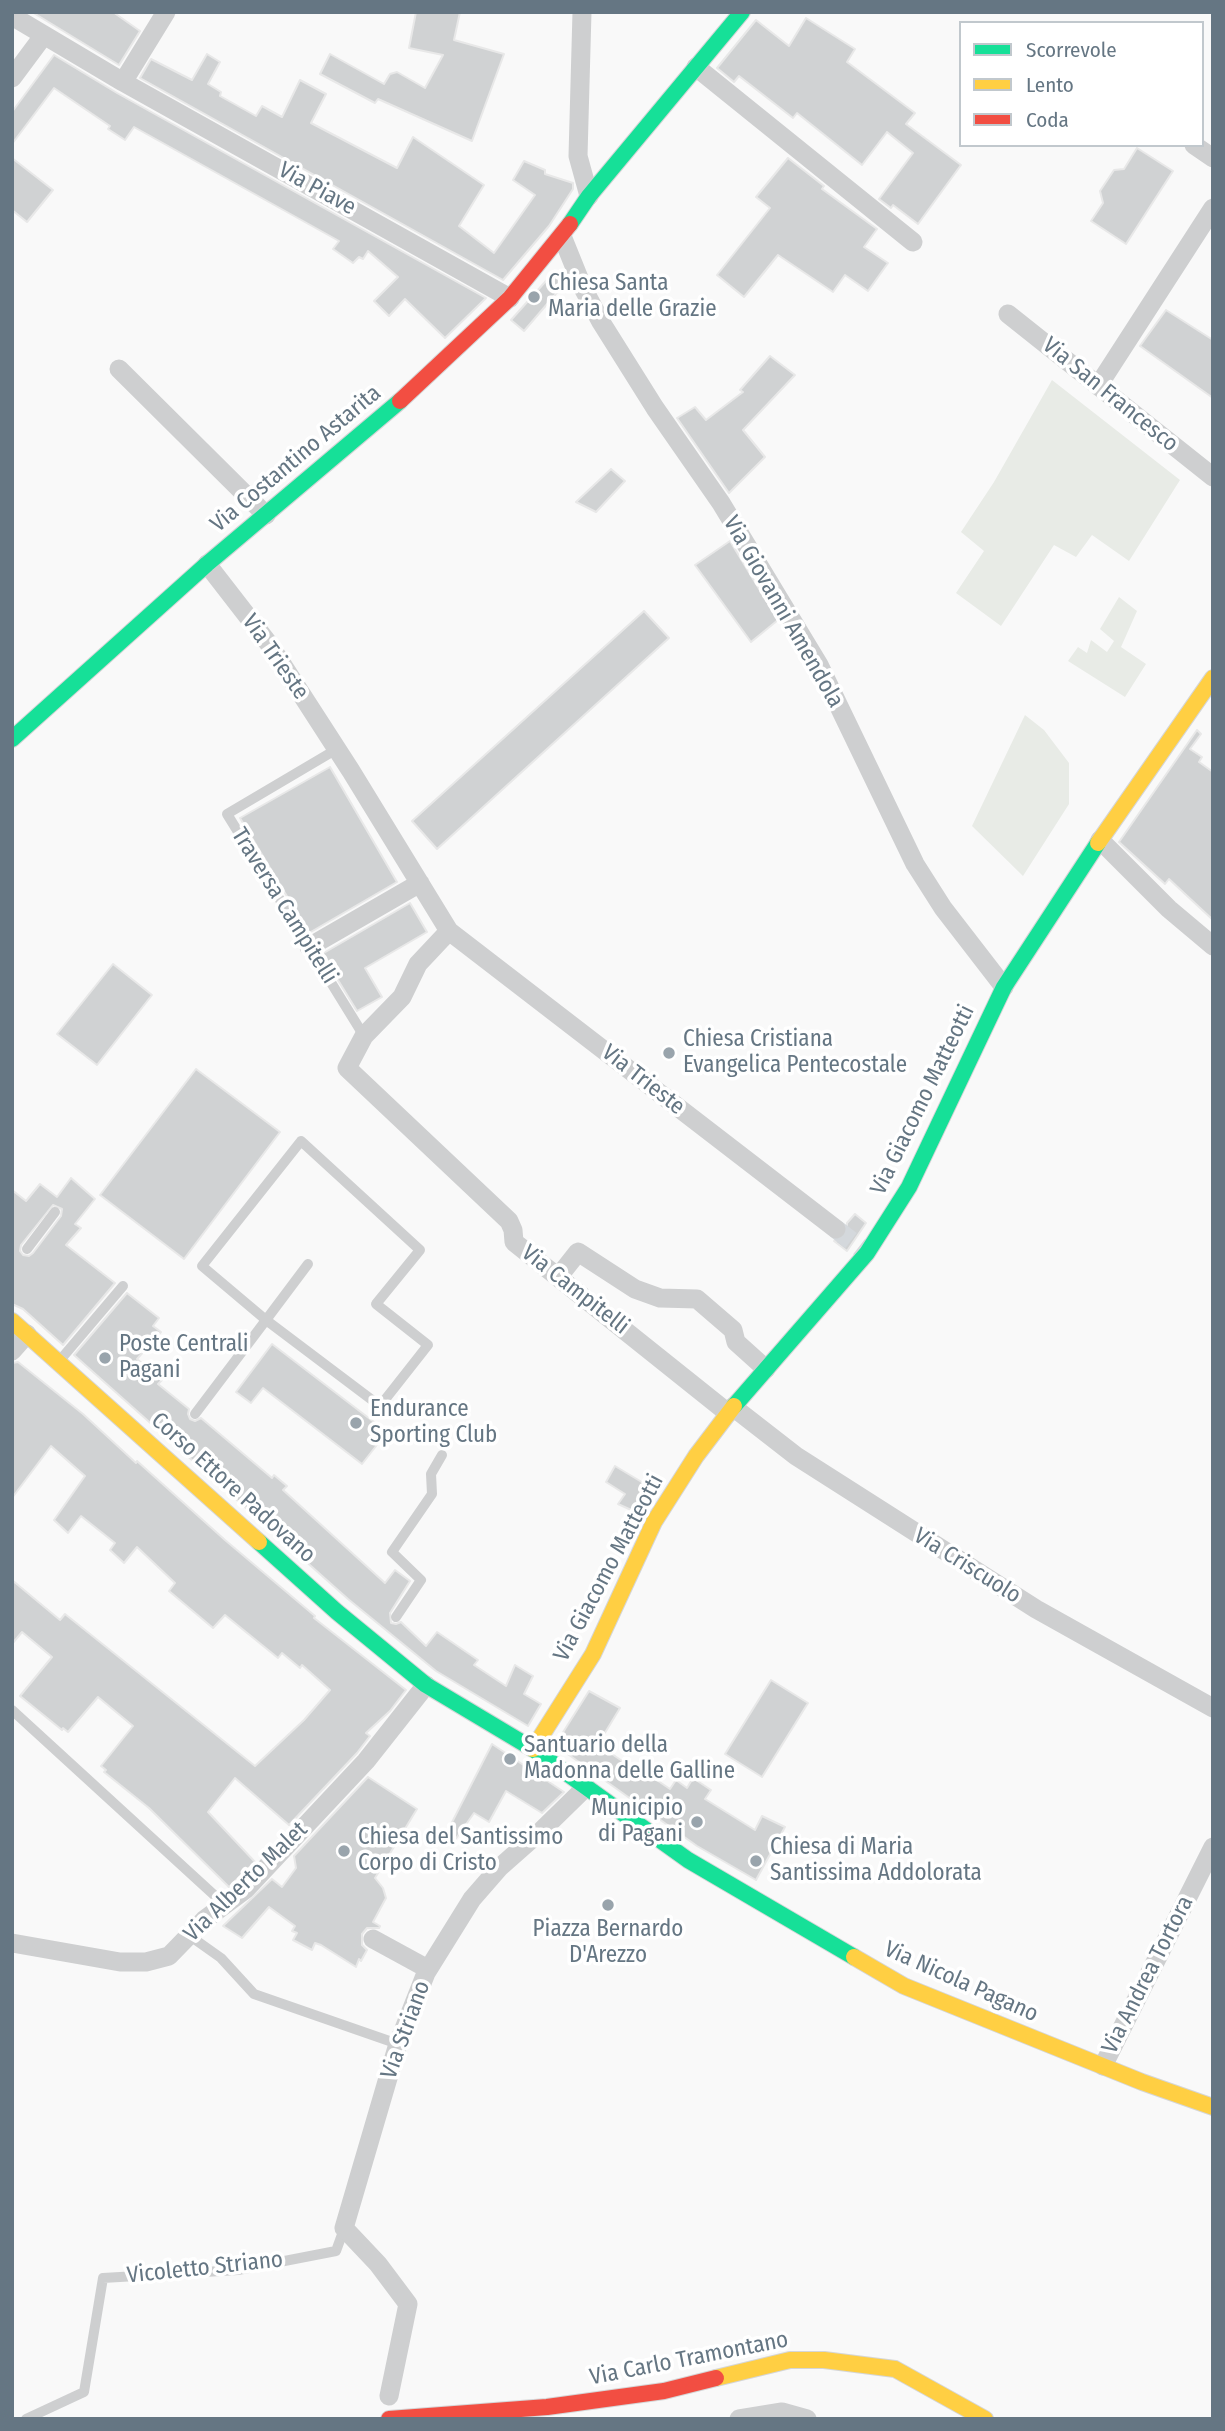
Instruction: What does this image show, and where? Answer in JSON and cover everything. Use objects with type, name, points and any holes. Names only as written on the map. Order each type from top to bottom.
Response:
[{"type":"street","points":[[123,82],[166,12]]},
{"type":"street","points":[[582,12],[578,156],[589,196]]},
{"type":"street","name":"Via Costantino Astarita","points":[[12,739],[207,564],[434,371],[510,298],[562,236],[589,196],[742,12]]},
{"type":"street","name":"Via Piave","points":[[12,16],[123,82],[510,298]]},
{"type":"street","points":[[12,79],[44,35]]},
{"type":"street","points":[[696,67],[913,242]]},
{"type":"street","points":[[1197,147],[1213,158]]},
{"type":"street","points":[[1098,386],[1213,208]]},
{"type":"street","name":"Via Giovanni Amendola","points":[[562,236],[583,288],[601,322],[655,408],[721,503],[819,665],[915,864],[943,908],[1003,987]]},
{"type":"street","name":"Via San Francesco","points":[[1008,314],[1213,477]]},
{"type":"street","points":[[119,369],[266,515]]},
{"type":"street","name":"Via Trieste","points":[[207,564],[269,643],[449,931],[836,1230]]},
{"type":"street","name":"Via Giacomo Matteotti","points":[[533,1749],[593,1654],[654,1522],[696,1456],[731,1410],[867,1253],[909,1187],[1003,987],[1100,840],[1213,677]]},
{"type":"street","points":[[1100,840],[1169,909],[1213,946]]},
{"type":"street","points":[[309,947],[420,883]]},
{"type":"street","points":[[363,1036],[402,997],[418,964],[449,931]]},
{"type":"street","name":"Via Campitelli","points":[[363,1036],[347,1068],[509,1221],[514,1242],[731,1410]]},
{"type":"street","points":[[559,1276],[578,1252],[635,1289],[660,1298],[696,1298],[733,1330],[736,1342],[766,1369]]},
{"type":"street","points":[[12,1351],[20,1327]]},
{"type":"street","name":"Corso Ettore Padovano","points":[[20,1327],[58,1362],[167,1450],[337,1612],[378,1640],[426,1685],[533,1749]]},
{"type":"street","name":"Via Criscuolo","points":[[731,1410],[796,1456],[1035,1612],[1213,1708]]},
{"type":"street","name":"Via Alberto Malet","points":[[12,1943],[120,1962],[146,1962],[169,1956],[204,1920],[246,1889],[366,1761],[426,1685]]},
{"type":"street","points":[[533,1749],[586,1787]]},
{"type":"street","name":"Via Nicola Pagano","points":[[586,1787],[688,1860],[904,1986],[1213,2108]]},
{"type":"street","name":"Via Striano","points":[[344,2228],[398,2045],[428,1969],[472,1899],[499,1868],[586,1787]]},
{"type":"street","name":"Via Andrea Tortora","points":[[1103,2066],[1213,1847]]},
{"type":"street","points":[[373,1939],[428,1969]]},
{"type":"street","points":[[344,2228],[378,2264],[408,2304],[389,2396]]},
{"type":"street","name":"Via Carlo Tramontano","points":[[389,2419],[521,2410],[664,2391],[790,2360],[824,2360],[895,2369],[985,2419]]},
{"type":"street","points":[[739,2419],[782,2412],[807,2419]]},
{"type":"lane","name":"Traversa Campitelli","points":[[337,749],[228,814],[363,1036]]},
{"type":"lane","points":[[301,1141],[420,1250],[376,1304],[428,1345],[380,1406],[266,1320],[202,1266],[301,1141]]},
{"type":"lane","points":[[27,1249],[55,1212]]},
{"type":"lane","points":[[195,1414],[308,1264]]},
{"type":"lane","points":[[58,1362],[123,1286]]},
{"type":"lane","points":[[396,1617],[421,1580],[392,1552],[432,1494],[431,1474],[442,1455]]},
{"type":"lane","points":[[12,1710],[225,1905]]},
{"type":"lane","points":[[190,1936],[221,1958],[254,1994],[398,2045]]},
{"type":"lane","name":"Vicoletto Striano","points":[[26,2419],[84,2392],[103,2278],[238,2270],[336,2252],[344,2228]]},
{"type":"shaded area","points":[[1052,380],[1180,480],[1129,561],[1092,535],[1076,557],[1054,545],[1001,626],[956,593],[984,551],[961,532],[994,482]]},
{"type":"shaded area","points":[[1119,597],[1137,611],[1121,647],[1146,664],[1125,697],[1068,661],[1078,647],[1087,653],[1091,640],[1107,652],[1114,641],[1100,629]]},
{"type":"shaded area","points":[[1025,715],[1044,730],[1069,763],[1069,804],[1023,876],[972,826]]},
{"type":"building","points":[[32,12],[113,12],[140,31],[119,65]]},
{"type":"building","points":[[416,12],[460,12],[454,40],[504,54],[472,141],[378,99],[375,103],[320,74],[330,54],[384,84],[390,74],[397,72],[425,88],[443,55],[409,48]]},
{"type":"building","points":[[806,18],[855,49],[847,62],[915,113],[906,124],[961,165],[918,224],[893,205],[891,208],[879,199],[913,153],[887,132],[862,165],[797,113],[793,118],[739,76],[734,82],[717,68],[756,20],[789,46]]},
{"type":"building","points":[[207,54],[220,62],[208,84],[221,92],[220,96],[256,116],[262,106],[282,117],[300,80],[326,94],[311,123],[397,168],[413,137],[484,185],[459,226],[494,253],[535,195],[513,180],[524,161],[545,170],[545,174],[573,183],[573,189],[549,226],[503,280],[140,78],[151,59],[192,80]]},
{"type":"building","points":[[54,55],[117,93],[486,298],[445,338],[405,299],[389,316],[374,301],[398,277],[368,251],[363,259],[359,257],[353,263],[333,249],[339,241],[134,127],[125,140],[108,129],[110,126],[54,88],[12,144],[12,112]]},
{"type":"building","points":[[1137,148],[1173,171],[1126,244],[1091,221],[1103,203],[1100,191],[1114,170],[1124,169]]},
{"type":"building","points":[[12,158],[53,190],[27,222],[12,210]]},
{"type":"building","points":[[788,158],[824,186],[822,189],[877,229],[864,247],[888,263],[868,291],[845,275],[833,292],[778,255],[744,297],[717,275],[770,208],[756,197]]},
{"type":"building","points":[[554,272],[566,282],[524,331],[511,320]]},
{"type":"building","points":[[1166,310],[1213,340],[1213,398],[1140,346]]},
{"type":"building","points":[[770,356],[795,375],[743,430],[765,457],[729,493],[677,418],[695,407],[706,420],[743,392],[740,390]]},
{"type":"building","points":[[611,469],[625,481],[596,512],[576,502]]},
{"type":"building","points":[[730,541],[778,620],[751,642],[695,565]]},
{"type":"building","points":[[644,611],[669,638],[437,849],[412,821]]},
{"type":"building","points":[[1197,730],[1201,734],[1190,749],[1202,757],[1199,762],[1213,772],[1213,920],[1169,879],[1165,884],[1119,842]]},
{"type":"building","points":[[330,767],[397,882],[309,933],[240,818]]},
{"type":"building","points":[[410,903],[427,932],[365,968],[382,997],[357,1011],[322,954]]},
{"type":"building","points":[[113,964],[152,995],[97,1065],[57,1034]]},
{"type":"building","points":[[196,1069],[280,1132],[184,1259],[100,1195]]},
{"type":"building","points":[[71,1178],[95,1199],[75,1224],[81,1228],[66,1245],[115,1283],[63,1345],[23,1309],[12,1304],[12,1190],[26,1201],[40,1184],[57,1197]],"holes":[[[53,1205],[62,1209],[61,1216],[33,1253],[29,1256],[23,1255],[20,1251],[21,1245]]]},
{"type":"building","points":[[855,1214],[866,1223],[847,1251],[834,1241],[846,1236],[847,1223]]},
{"type":"building","points":[[127,1293],[159,1318],[153,1326],[161,1332],[137,1359],[162,1380],[158,1384],[189,1409],[190,1419],[195,1421],[201,1418],[272,1478],[274,1475],[287,1486],[283,1490],[385,1583],[395,1570],[410,1581],[390,1613],[391,1623],[401,1622],[426,1646],[437,1632],[478,1660],[474,1665],[506,1686],[515,1665],[533,1676],[524,1694],[541,1704],[528,1726],[436,1671],[348,1599],[74,1355]]},
{"type":"building","points":[[272,1344],[387,1432],[362,1464],[263,1388],[251,1403],[236,1392]]},
{"type":"building","points":[[18,1362],[83,1414],[136,1463],[137,1461],[315,1616],[314,1618],[406,1690],[390,1711],[366,1733],[370,1736],[357,1753],[289,1825],[235,1778],[208,1812],[255,1862],[229,1887],[149,1808],[104,1772],[106,1770],[101,1766],[133,1726],[98,1697],[68,1732],[20,1696],[52,1657],[22,1632],[12,1644],[12,1580],[60,1620],[65,1614],[255,1766],[304,1720],[330,1690],[302,1665],[300,1668],[282,1653],[278,1658],[225,1615],[213,1628],[169,1591],[175,1583],[137,1547],[124,1563],[110,1550],[115,1543],[81,1516],[68,1533],[54,1520],[85,1476],[51,1446],[12,1498],[12,1363]]},
{"type":"building","points":[[615,1466],[655,1490],[640,1514],[618,1504],[625,1494],[606,1482]]},
{"type":"building","points":[[771,1680],[808,1703],[762,1777],[725,1754]]},
{"type":"building","points":[[589,1691],[620,1708],[600,1741],[607,1746],[606,1750],[670,1789],[676,1780],[687,1788],[693,1778],[711,1790],[705,1799],[755,1830],[762,1816],[785,1827],[756,1880],[697,1846],[555,1745]]},
{"type":"building","name":"Santuario della Madonna delle Galline","points":[[492,1744],[564,1792],[542,1813],[506,1791],[489,1822],[474,1813],[455,1840],[446,1834]]},
{"type":"building","name":"Chiesa del Santissimo Corpo di Cristo","points":[[368,1777],[417,1809],[375,1878],[383,1888],[386,1898],[373,1922],[380,1926],[379,1928],[367,1928],[362,1934],[362,1945],[367,1950],[356,1967],[321,1945],[315,1943],[312,1950],[293,1940],[297,1933],[292,1931],[295,1926],[269,1907],[242,1938],[223,1926],[272,1879],[282,1887],[296,1868],[294,1856]]},
{"type":"tunnel","points":[[836,1229],[867,1253]]},
{"type":"traffic: fast","points":[[570,224],[589,196],[742,12]]},
{"type":"traffic: fast","points":[[12,739],[207,564],[400,401]]},
{"type":"traffic: fast","points":[[734,1406],[867,1253],[909,1187],[1004,987],[1098,843]]},
{"type":"traffic: fast","points":[[259,1542],[337,1612],[426,1685],[533,1749],[688,1860],[854,1957]]},
{"type":"traffic: slow","points":[[1098,843],[1213,678]]},
{"type":"traffic: slow","points":[[12,1321],[259,1542]]},
{"type":"traffic: slow","points":[[533,1749],[593,1654],[654,1522],[696,1456],[734,1406]]},
{"type":"traffic: slow","points":[[854,1957],[904,1986],[1142,2082],[1213,2107]]},
{"type":"traffic: slow","points":[[716,2378],[790,2360],[824,2360],[895,2369],[985,2419]]},
{"type":"traffic: jam","points":[[400,401],[510,298],[570,224]]},
{"type":"traffic: jam","points":[[389,2419],[547,2407],[664,2391],[716,2378]]},
{"type":"place","name":"Chiesa Santa Maria delle Grazie","points":[[534,297]]},
{"type":"place","name":"Chiesa Cristiana Evangelica Pentecostale","points":[[669,1053]]},
{"type":"place","name":"Poste Centrali Pagani","points":[[105,1358]]},
{"type":"place","name":"Endurance Sporting Club","points":[[356,1423]]},
{"type":"place","name":"Santuario della Madonna delle Galline","points":[[510,1759]]},
{"type":"place","name":"Municipio di Pagani","points":[[697,1822]]},
{"type":"place","name":"Chiesa del Santissimo Corpo di Cristo","points":[[344,1851]]},
{"type":"place","name":"Chiesa di Maria Santissima Addolorata","points":[[756,1861]]},
{"type":"place","name":"Piazza Bernardo D'Arezzo","points":[[608,1905]]}]
